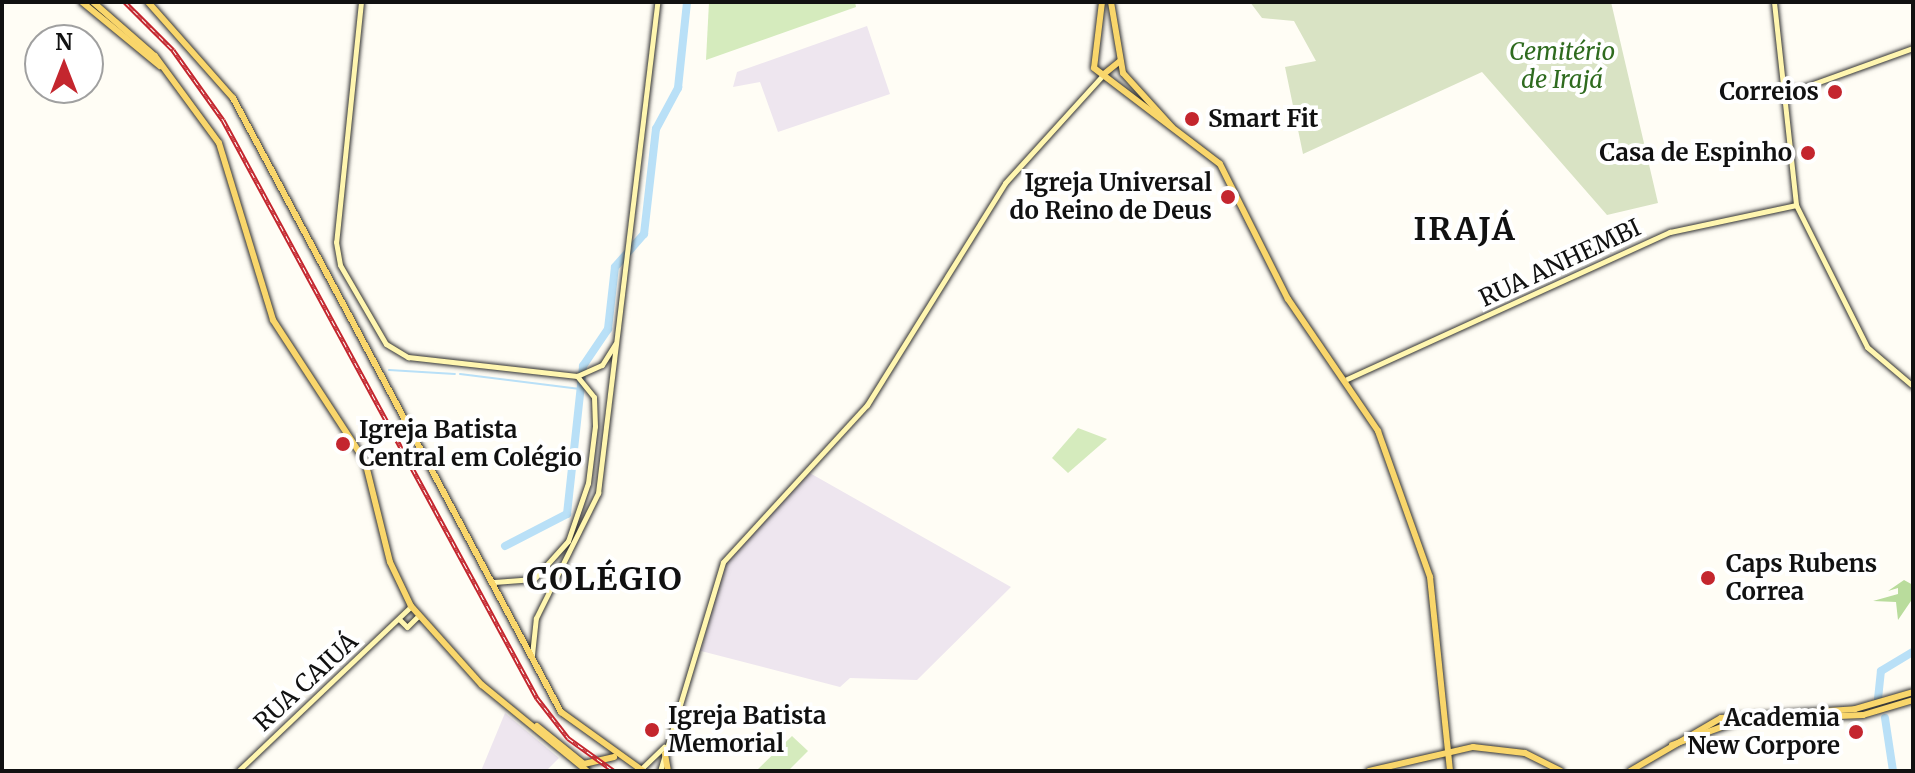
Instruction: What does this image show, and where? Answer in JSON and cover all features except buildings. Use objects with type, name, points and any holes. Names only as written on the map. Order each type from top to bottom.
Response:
[{"type":"main road","points":[[82,2],[164,68]]},
{"type":"main road","points":[[93,2],[164,68],[224,154],[273,320],[372,475],[390,562],[411,606],[527,721],[587,771]]},
{"type":"main road","points":[[148,2],[233,98],[561,712],[601,751],[598,767]]},
{"type":"main road","points":[[1102,2],[1094,68],[1227,173],[1288,299],[1347,379],[1378,431],[1427,566],[1450,771]]},
{"type":"main road","points":[[1111,2],[1120,61],[1172,127]]},
{"type":"main road","points":[[1104,74],[1120,61]]},
{"type":"main road","points":[[1143,107],[1156,109]]},
{"type":"main road","points":[[1630,771],[1660,750],[1721,718],[1855,709],[1913,692]]},
{"type":"main road","points":[[1660,750],[1741,720],[1863,715],[1913,700]]},
{"type":"main road","points":[[527,721],[580,762],[598,767],[618,758]]},
{"type":"main road","points":[[586,736],[641,770]]},
{"type":"main road","points":[[1433,753],[1445,749],[1445,737]]},
{"type":"main road","points":[[1369,771],[1447,749],[1506,749],[1561,771]]},
{"type":"main road","points":[[1433,753],[1449,762]]},
{"type":"main road","points":[[665,754],[668,771]]},
{"type":"street","points":[[361,2],[336,231],[340,265],[358,299],[400,355],[582,377],[608,358],[618,336]]},
{"type":"street","points":[[532,656],[536,618],[595,501],[601,478],[657,2]]},
{"type":"street","points":[[1774,2],[1796,205],[1867,347],[1913,386]]},
{"type":"street","points":[[1781,88],[1799,89],[1913,48]]},
{"type":"street","points":[[1088,85],[1094,68]]},
{"type":"street","points":[[660,771],[723,562],[867,405],[1005,183],[1088,85],[1104,74]]},
{"type":"street","name":"RUA ANHEMBI","points":[[1347,379],[1670,232],[1796,205]]},
{"type":"street","points":[[494,582],[524,583],[550,568],[584,498],[589,477],[595,405],[582,377]]},
{"type":"street","points":[[589,477],[601,478]]},
{"type":"street","points":[[584,498],[595,501]]},
{"type":"street","name":"RUA CAIUÁ","points":[[238,771],[411,606]]},
{"type":"street","points":[[399,619],[406,626],[418,616]]},
{"type":"street","points":[[641,770],[669,739]]},
{"type":"shaded area","points":[[867,26],[890,94],[778,132],[760,82],[733,87],[737,72]]},
{"type":"shaded area","points":[[808,472],[1011,587],[917,680],[850,678],[840,687],[701,651],[724,564]]},
{"type":"shaded area","points":[[505,713],[559,758],[546,771],[481,771]]},
{"type":"green space","points":[[709,2],[855,2],[856,7],[706,60]]},
{"type":"green space","name":"Cemitério de Irajá","points":[[1250,2],[1611,2],[1658,203],[1607,215],[1482,72],[1303,154],[1285,67],[1316,61],[1294,21],[1262,18]]},
{"type":"green space","points":[[1078,428],[1107,439],[1068,473],[1052,458]]},
{"type":"green space","points":[[1904,580],[1913,585],[1913,598],[1898,620],[1896,602],[1873,601],[1898,594],[1898,588],[1888,591]]},
{"type":"green space","points":[[792,736],[808,751],[788,771],[756,771]]},
{"type":"waterway","points":[[505,546],[567,514],[583,366],[608,329],[615,267],[644,234],[656,129],[678,88],[687,2]]},
{"type":"waterway","points":[[389,370],[455,374]]},
{"type":"waterway","points":[[460,374],[580,389]]},
{"type":"waterway","points":[[1878,699],[1881,671],[1913,652]]},
{"type":"waterway","points":[[1885,718],[1893,771]]},
{"type":"railway","points":[[125,2],[173,50],[223,120],[537,698],[568,738],[614,771]]},
{"type":"place","name":"Correios","points":[[1835,92]]},
{"type":"place","name":"Smart Fit","points":[[1192,119]]},
{"type":"place","name":"Casa de Espinho","points":[[1808,153]]},
{"type":"place","name":"Igreja Universal do Reino de Deus","points":[[1228,197]]},
{"type":"place","name":"Igreja Batista Central em Colégio","points":[[343,444]]},
{"type":"place","name":"Caps Rubens Correa","points":[[1708,578]]},
{"type":"place","name":"Igreja Batista Memorial","points":[[652,730]]},
{"type":"place","name":"Academia New Corpore","points":[[1856,732]]},
{"type":"district","name":"IRAJÁ","points":[[1465,229]]},
{"type":"district","name":"COLÉGIO","points":[[605,579]]}]
